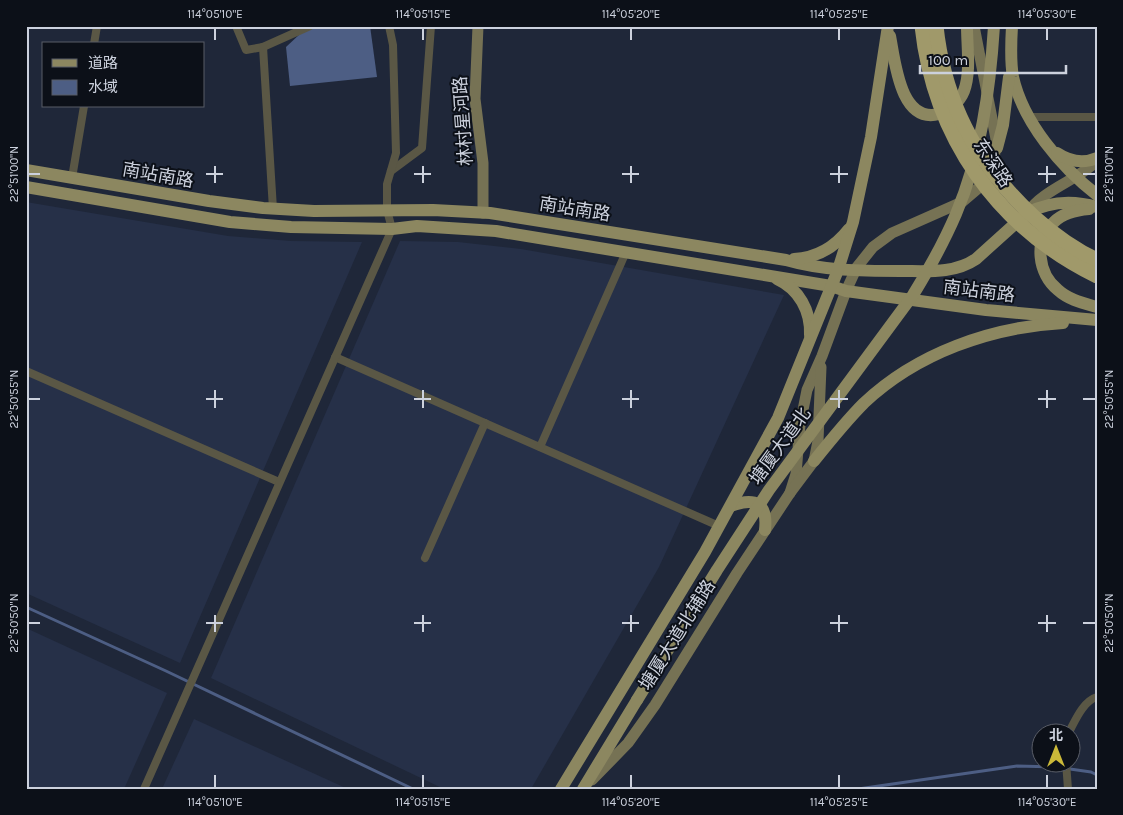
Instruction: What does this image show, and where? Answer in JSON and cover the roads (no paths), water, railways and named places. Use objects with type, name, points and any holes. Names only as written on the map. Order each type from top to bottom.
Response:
[{"type":"highway","name":"东深路","points":[[922,26],[930,76],[944,117],[967,161],[1006,211],[1039,241],[1058,256],[1097,276]]},
{"type":"highway","name":"东深路","points":[[936,26],[944,70],[957,112],[965,129],[994,176],[1010,195],[1053,234],[1097,260]]},
{"type":"main road","name":"林村星河路","points":[[478,26],[475,99],[483,163],[483,212]]},
{"type":"main road","points":[[888,26],[897,72],[904,94],[908,102],[915,109],[929,114],[944,112],[957,102],[964,90],[967,76],[967,26]]},
{"type":"main road","name":"塘厦大道北","points":[[561,789],[705,552],[778,418],[832,286],[853,222],[872,137],[888,26]]},
{"type":"main road","name":"塘厦大道北辅路","points":[[790,493],[796,474],[804,400],[855,271],[865,256],[881,239],[907,225],[962,202],[982,185],[994,162],[997,148],[974,26]]},
{"type":"main road","name":"塘厦大道北","points":[[584,789],[717,570],[769,490],[913,295],[936,254],[956,214],[973,165],[986,107],[994,26]]},
{"type":"main road","points":[[997,148],[1008,92],[1012,26]]},
{"type":"main road","points":[[1011,58],[1016,87],[1032,123],[1062,163],[1097,195]]},
{"type":"main road","points":[[1052,149],[1068,160],[1097,160]]},
{"type":"main road","points":[[1027,213],[1038,200],[1076,177],[1097,160]]},
{"type":"main road","name":"南站南路","points":[[26,170],[217,202],[273,209],[314,211],[459,210],[483,212],[786,260],[809,266],[855,271],[937,271],[957,268],[968,264],[984,253],[1027,213],[1061,202],[1075,202],[1097,208]]},
{"type":"main road","name":"南站南路","points":[[26,187],[230,222],[392,229],[417,226],[496,231],[832,286],[846,291],[995,311],[1097,321]]},
{"type":"main road","points":[[1097,208],[1071,212],[1054,222],[1043,237],[1040,249],[1042,269],[1053,285],[1070,298],[1097,307]]},
{"type":"main road","points":[[786,260],[810,257],[822,253],[841,238],[853,222]]},
{"type":"main road","points":[[772,276],[787,285],[805,306],[810,327],[809,343]]},
{"type":"main road","points":[[814,461],[840,428],[866,402],[894,378],[918,363],[959,345],[1004,331],[1043,324],[1097,321]]},
{"type":"main road","name":"塘厦大道北辅路","points":[[584,789],[628,743],[655,705],[765,530],[814,461],[818,441],[822,356]]},
{"type":"main road","points":[[731,506],[746,501],[759,504],[766,516],[765,530]]},
{"type":"street","points":[[94,42],[97,26]]},
{"type":"street","points":[[236,26],[246,50],[263,46],[310,26]]},
{"type":"street","points":[[144,789],[392,229],[388,210],[387,184],[396,153],[393,45],[389,26]]},
{"type":"street","points":[[391,171],[422,148],[431,26]]},
{"type":"street","points":[[263,46],[273,209]]},
{"type":"street","points":[[72,178],[84,108]]},
{"type":"street","points":[[1030,117],[1097,117]]},
{"type":"street","points":[[540,447],[626,252]]},
{"type":"street","points":[[335,357],[719,526]]},
{"type":"street","points":[[26,371],[279,482]]},
{"type":"street","points":[[425,558],[485,423]]},
{"type":"street","points":[[1074,722],[1083,708],[1092,698],[1097,696]]},
{"type":"street","points":[[1067,772],[1068,789]]},
{"type":"water","points":[[317,26],[370,26],[377,77],[290,86],[286,47],[301,33]]},
{"type":"waterway","points":[[26,607],[166,671],[413,789]]},
{"type":"waterway","points":[[858,789],[1017,766],[1056,767],[1091,772],[1097,775]]}]
